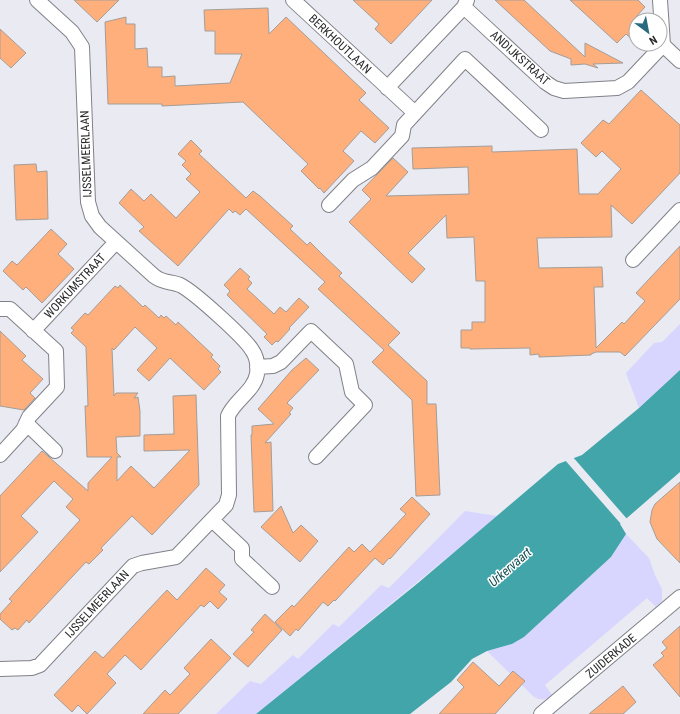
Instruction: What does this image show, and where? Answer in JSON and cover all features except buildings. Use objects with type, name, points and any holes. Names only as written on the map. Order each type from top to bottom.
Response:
[{"type":"street","name":"IJSSELMEERLAAN","points":[[0,669],[32,668],[40,665],[133,566],[176,557],[226,505],[229,495],[228,416],[233,406],[253,384],[257,374],[255,356],[249,345],[198,298],[180,285],[158,279],[116,242],[92,216],[88,202],[82,47],[76,36],[37,0]]},
{"type":"street","name":"BERKHOUTLAAN","points":[[293,0],[414,114]]},
{"type":"street","points":[[660,0],[661,12]]},
{"type":"street","points":[[387,88],[465,3]]},
{"type":"street","name":"ANDIJKSTRAAT","points":[[465,3],[545,82],[559,90],[609,89],[623,85],[633,77],[656,52]]},
{"type":"street","points":[[668,50],[680,61]]},
{"type":"street","points":[[329,205],[353,180],[372,168],[402,136],[404,125],[465,59],[541,130]]},
{"type":"street","points":[[633,260],[680,210]]},
{"type":"street","name":"WORKUMSTRAAT","points":[[34,331],[116,242]]},
{"type":"street","points":[[0,308],[10,309],[56,351],[57,387],[29,417],[23,430],[0,455]]},
{"type":"street","points":[[257,367],[273,366],[280,363],[311,331],[346,364],[352,392],[366,405],[316,457]]},
{"type":"street","points":[[26,423],[55,451]]},
{"type":"street","points":[[212,520],[242,548],[242,559],[272,587]]},
{"type":"street","name":"ZUIDERKADE","points":[[541,714],[680,597]]},
{"type":"shaded area","points":[[680,324],[680,370],[639,408],[626,373],[654,343],[662,342]]},
{"type":"shaded area","points":[[465,511],[498,516],[256,714],[216,714],[250,681],[261,684],[293,655],[298,659],[333,624],[339,627],[381,585],[389,588]]},
{"type":"shaded area","points":[[626,534],[649,558],[662,589],[662,601],[656,607],[647,598],[545,685],[552,695],[543,699],[534,697],[487,651],[512,644],[524,637],[611,557]]},
{"type":"water","name":"Urkervaart","points":[[680,370],[680,472],[620,524],[626,534],[611,557],[524,637],[512,644],[487,651],[472,659],[451,682],[410,714],[256,714],[418,583],[558,464],[582,455],[639,408]]},
{"type":"pier","points":[[572,456],[628,520],[623,525],[628,532],[564,459]]}]
